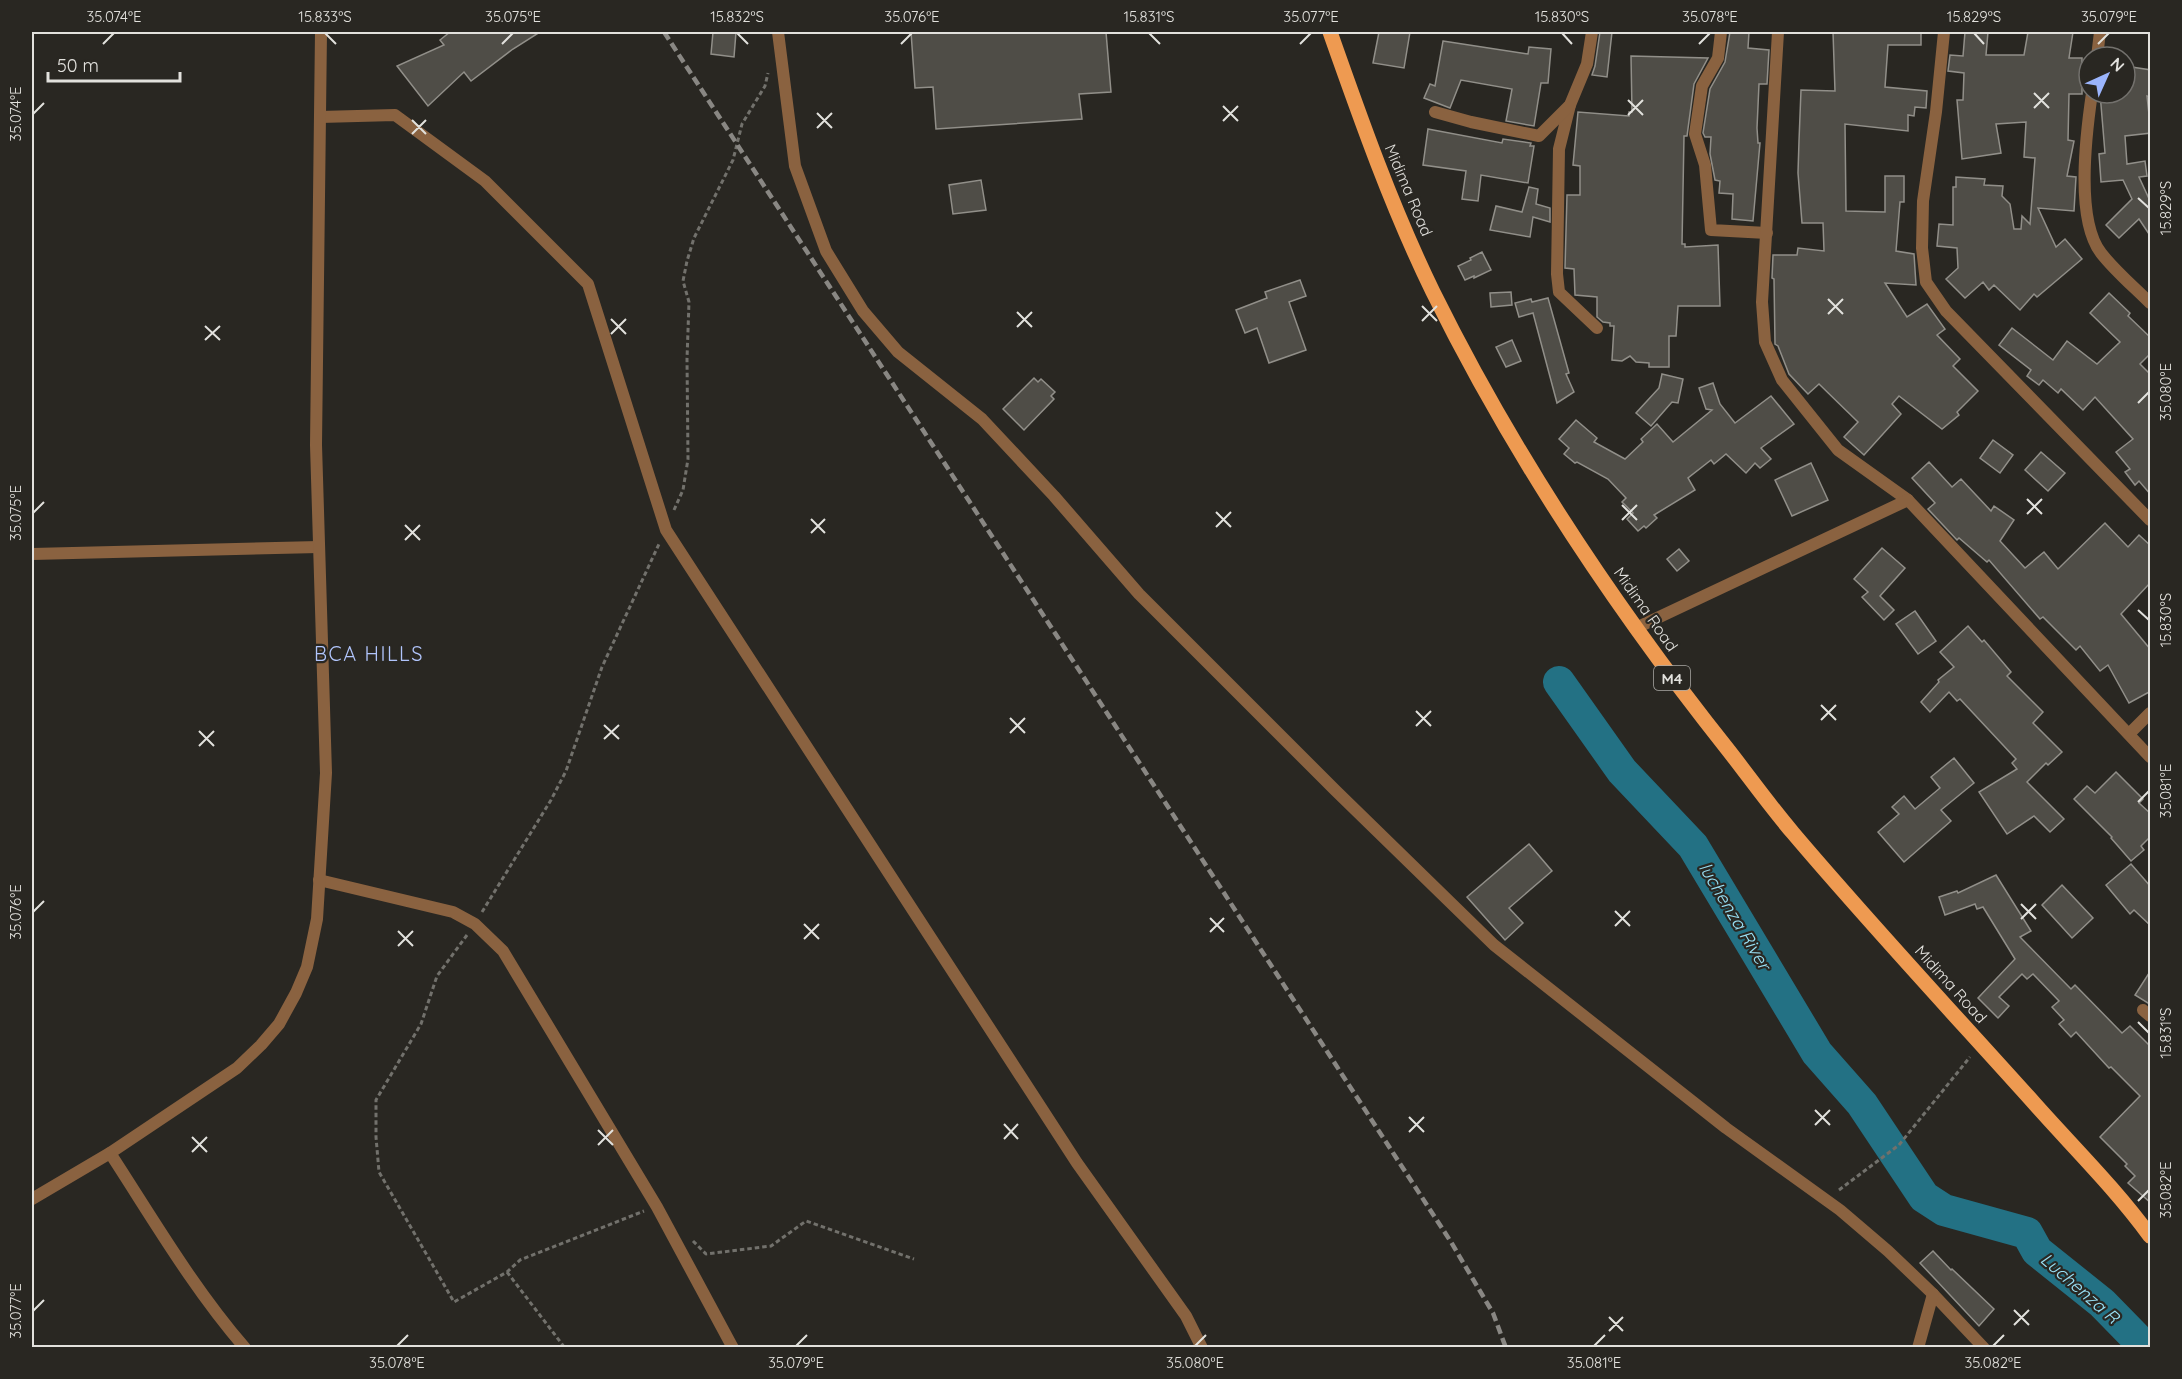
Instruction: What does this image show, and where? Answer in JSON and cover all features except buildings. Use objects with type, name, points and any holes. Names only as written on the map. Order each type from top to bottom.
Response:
[{"type":"main road","name":"Midima Road","points":[[1330,32],[1365,133],[1432,291],[1489,399],[1556,510],[1636,628],[1699,714],[1791,831],[2122,1198],[2151,1236]]},
{"type":"street","points":[[32,1199],[110,1153],[237,1068],[279,1024],[307,967],[317,919],[326,773],[316,445],[321,32]]},
{"type":"street","points":[[778,32],[795,166],[825,251],[863,311],[898,351],[982,419],[1054,496],[1140,594],[1336,791],[1494,945],[1726,1128],[1826,1200],[1888,1251],[1934,1294],[1984,1347]]},
{"type":"street","points":[[1592,32],[1587,64],[1570,105],[1559,149],[1557,274],[1559,292],[1597,328]]},
{"type":"street","points":[[1722,32],[1718,58],[1702,86],[1695,134],[1705,165],[1711,230],[1767,233]]},
{"type":"street","points":[[1778,32],[1762,302],[1765,342],[1782,380],[1838,450],[1908,500],[2151,757]]},
{"type":"street","points":[[1944,32],[1923,201],[1922,248],[1926,282],[1946,311],[2151,520]]},
{"type":"street","points":[[1435,112],[1539,136],[1570,105]]},
{"type":"street","points":[[2091,105],[2085,199],[2090,232],[2100,252],[2151,303]]},
{"type":"street","points":[[320,117],[395,115],[485,181],[588,284],[666,530],[1077,1163],[1186,1316],[1202,1347]]},
{"type":"street","points":[[1636,628],[1908,500]]},
{"type":"street","points":[[32,554],[319,548]]},
{"type":"street","points":[[2129,734],[2151,712]]},
{"type":"street","points":[[319,880],[453,912],[475,924],[503,951],[657,1207],[733,1347]]},
{"type":"street","points":[[110,1153],[182,1263],[225,1324],[245,1347]]},
{"type":"street","points":[[1918,1347],[1934,1294]]},
{"type":"path","points":[[657,1207],[520,1260],[507,1272],[454,1302],[379,1172],[376,1100],[421,1024],[437,976],[475,924],[551,800],[566,771],[602,667],[683,490],[688,459],[689,302],[683,281],[687,261],[694,238],[733,160],[742,124],[765,86],[770,66]]},
{"type":"path","points":[[1826,1200],[1899,1145],[1981,1044]]},
{"type":"path","points":[[690,1238],[706,1254],[771,1246],[806,1221],[914,1258]]},
{"type":"path","points":[[507,1272],[565,1347]]},
{"type":"waterway","name":"luchenza River","points":[[1559,682],[1622,771],[1693,846],[1817,1053],[1862,1104],[1924,1197],[1944,1210],[2027,1233],[2037,1251],[2102,1303],[2146,1348]]},
{"type":"railway","points":[[664,32],[1451,1242],[1493,1313],[1506,1348]]},
{"type":"district","name":"BCA HILLS","points":[[369,653]]},
{"type":"water label","name":"Luchenza R","points":[[2080,1288]]}]
